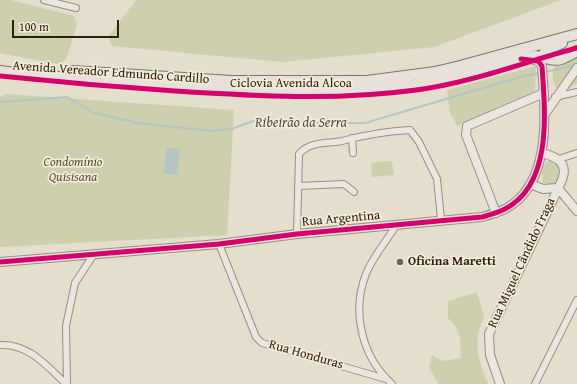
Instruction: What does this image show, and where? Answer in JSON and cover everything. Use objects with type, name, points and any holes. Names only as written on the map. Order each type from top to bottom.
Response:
[{"type":"main road","name":"Avenida Vereador Edmundo Cardillo","points":[[0,64],[20,68],[232,81],[367,81],[435,72],[577,34]]},
{"type":"main road","points":[[543,62],[545,51],[577,37]]},
{"type":"main road","name":"Avenida Vereador Edmundo Cardillo","points":[[0,71],[31,75],[191,88],[323,91],[415,85],[535,56],[543,62],[560,60],[577,51]]},
{"type":"street","points":[[44,0],[76,8]]},
{"type":"street","name":"Rua Argentina","points":[[0,262],[219,244],[297,234],[441,219],[482,217],[496,213],[512,204],[530,184],[542,152],[545,114],[543,62]]},
{"type":"street","name":"Rua Argentina","points":[[545,114],[555,97],[574,71]]},
{"type":"street","points":[[555,97],[577,92]]},
{"type":"street","points":[[496,213],[466,135],[467,126],[544,93]]},
{"type":"street","points":[[297,234],[299,154],[304,148],[313,144],[383,132],[410,130],[419,142],[438,179],[441,219]]},
{"type":"street","points":[[352,138],[353,153]]},
{"type":"street","points":[[542,152],[559,159],[577,153]]},
{"type":"street","name":"Rua Miguel Cândido Fraga","points":[[500,384],[490,355],[489,334],[558,188],[564,170],[559,159]]},
{"type":"street","points":[[298,186],[344,184],[354,192]]},
{"type":"street","points":[[530,184],[543,188],[558,188],[577,211]]},
{"type":"street","points":[[392,384],[386,379],[364,344],[360,324],[359,296],[366,273],[397,224]]},
{"type":"street","name":"Rua Honduras","points":[[219,244],[256,337],[262,342],[386,379]]},
{"type":"street","points":[[66,384],[66,326],[75,283],[94,254]]},
{"type":"street","points":[[535,384],[577,300]]},
{"type":"street","points":[[0,346],[20,347],[38,358],[66,384]]},
{"type":"green space","points":[[0,0],[11,0],[74,16],[77,25],[66,60],[57,64],[0,53]]},
{"type":"green space","points":[[136,0],[561,0],[434,47],[283,62],[112,46],[108,37]]},
{"type":"green space","points":[[577,56],[577,84],[561,89],[556,88],[553,75],[554,67],[562,60]]},
{"type":"green space","points":[[536,66],[535,91],[457,126],[450,113],[447,90]]},
{"type":"green space","name":"Condomínio Quisisana","points":[[6,94],[234,110],[227,235],[0,247],[0,97]]},
{"type":"green space","points":[[549,159],[558,162],[560,171],[556,184],[551,186],[543,182],[542,176],[543,167]]},
{"type":"green space","points":[[392,161],[394,175],[372,177],[371,163]]},
{"type":"green space","points":[[477,292],[484,317],[480,326],[477,343],[481,367],[488,384],[438,384],[429,367],[432,355],[442,361],[461,358],[458,332],[456,327],[448,318],[448,301]]},
{"type":"shaded area","points":[[167,148],[180,149],[177,175],[164,174]]},
{"type":"waterway","name":"Ribeirão da Serra","points":[[545,72],[576,65]]},
{"type":"waterway","name":"Ribeirão da Serra","points":[[0,102],[67,97],[94,113],[138,123],[211,131],[231,129],[263,119],[322,123],[365,123],[524,76],[541,73]]},
{"type":"cycle path","name":"Ciclovia Avenida Alcoa","points":[[0,76],[175,91],[296,96],[356,96],[437,87],[497,72],[577,48]]},
{"type":"cycle path","points":[[0,262],[219,244],[297,234],[482,217],[499,212],[520,198],[531,182],[539,165],[543,145],[544,104],[542,66],[538,61],[521,59]]},
{"type":"place","name":"Oficina Maretti","points":[[400,262]]}]
